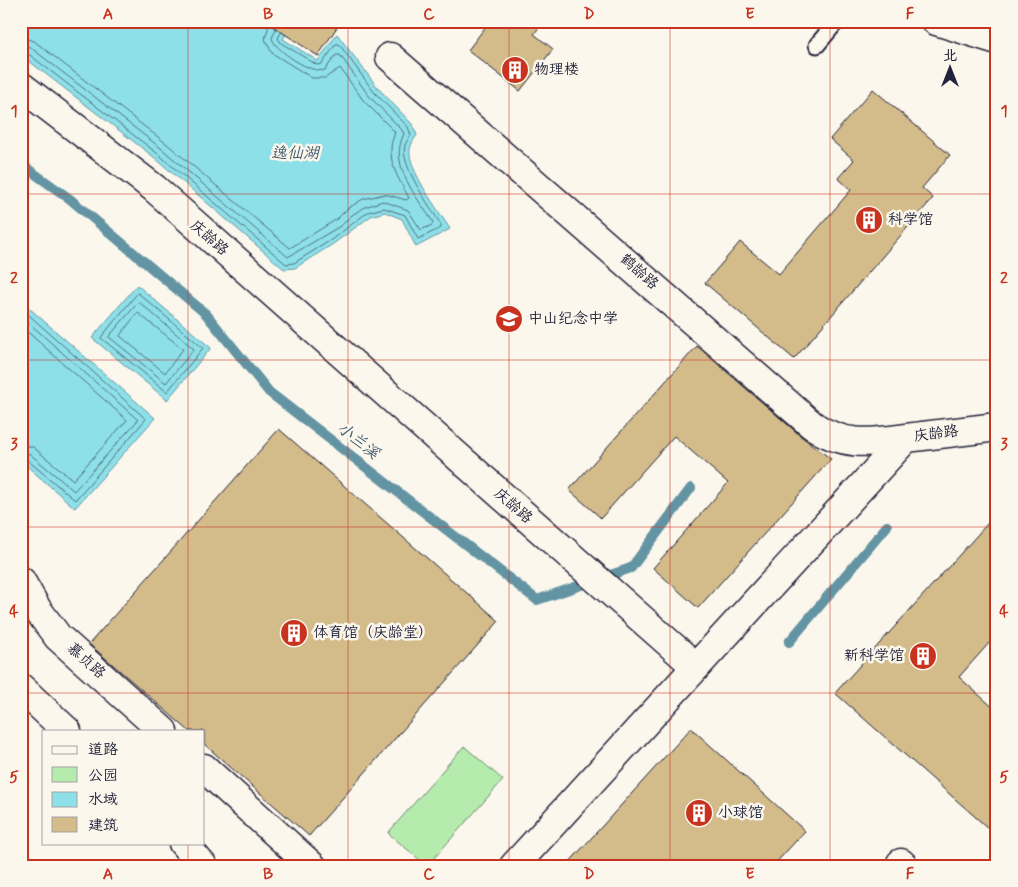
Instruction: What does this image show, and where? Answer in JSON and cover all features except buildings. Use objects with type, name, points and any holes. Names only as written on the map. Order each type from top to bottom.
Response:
[{"type":"street","points":[[936,21],[997,40]]},
{"type":"street","name":"鹤龄路","points":[[390,57],[812,425],[826,435],[846,442],[869,443],[906,438]]},
{"type":"street","name":"庆龄路","points":[[21,86],[154,188],[696,667],[906,438],[997,427]]},
{"type":"street","name":"慕贞路","points":[[21,581],[37,609],[58,637],[162,730]]},
{"type":"street","points":[[514,866],[696,667]]},
{"type":"street","points":[[21,688],[66,730]]},
{"type":"street","points":[[205,769],[312,866]]},
{"type":"street","points":[[184,844],[202,866]]},
{"type":"lane","points":[[817,45],[837,21]]},
{"type":"green space","points":[[464,746],[503,780],[427,866],[388,833]]},
{"type":"water","name":"逸仙湖","points":[[21,21],[295,21],[283,39],[318,61],[337,34],[378,88],[412,124],[417,135],[410,149],[413,167],[450,229],[416,247],[402,219],[385,212],[371,216],[333,244],[295,268],[284,269],[155,158],[21,55]]},
{"type":"water","points":[[137,285],[211,348],[167,400],[92,338]]},
{"type":"water","points":[[21,301],[155,418],[75,508],[21,461]]},
{"type":"waterway","name":"小兰溪","points":[[21,164],[70,199],[206,314],[269,392],[537,600],[631,568],[691,488]]},
{"type":"waterway","points":[[789,642],[887,526]]},
{"type":"place","name":"物理楼","points":[[515,70]]},
{"type":"place","name":"科学馆","points":[[869,220]]},
{"type":"place","name":"中山纪念中学","points":[[509,319]]},
{"type":"place","name":"体育馆（庆龄堂）","points":[[294,633]]},
{"type":"place","name":"新科学馆","points":[[923,656]]},
{"type":"place","name":"小球馆","points":[[699,813]]}]
